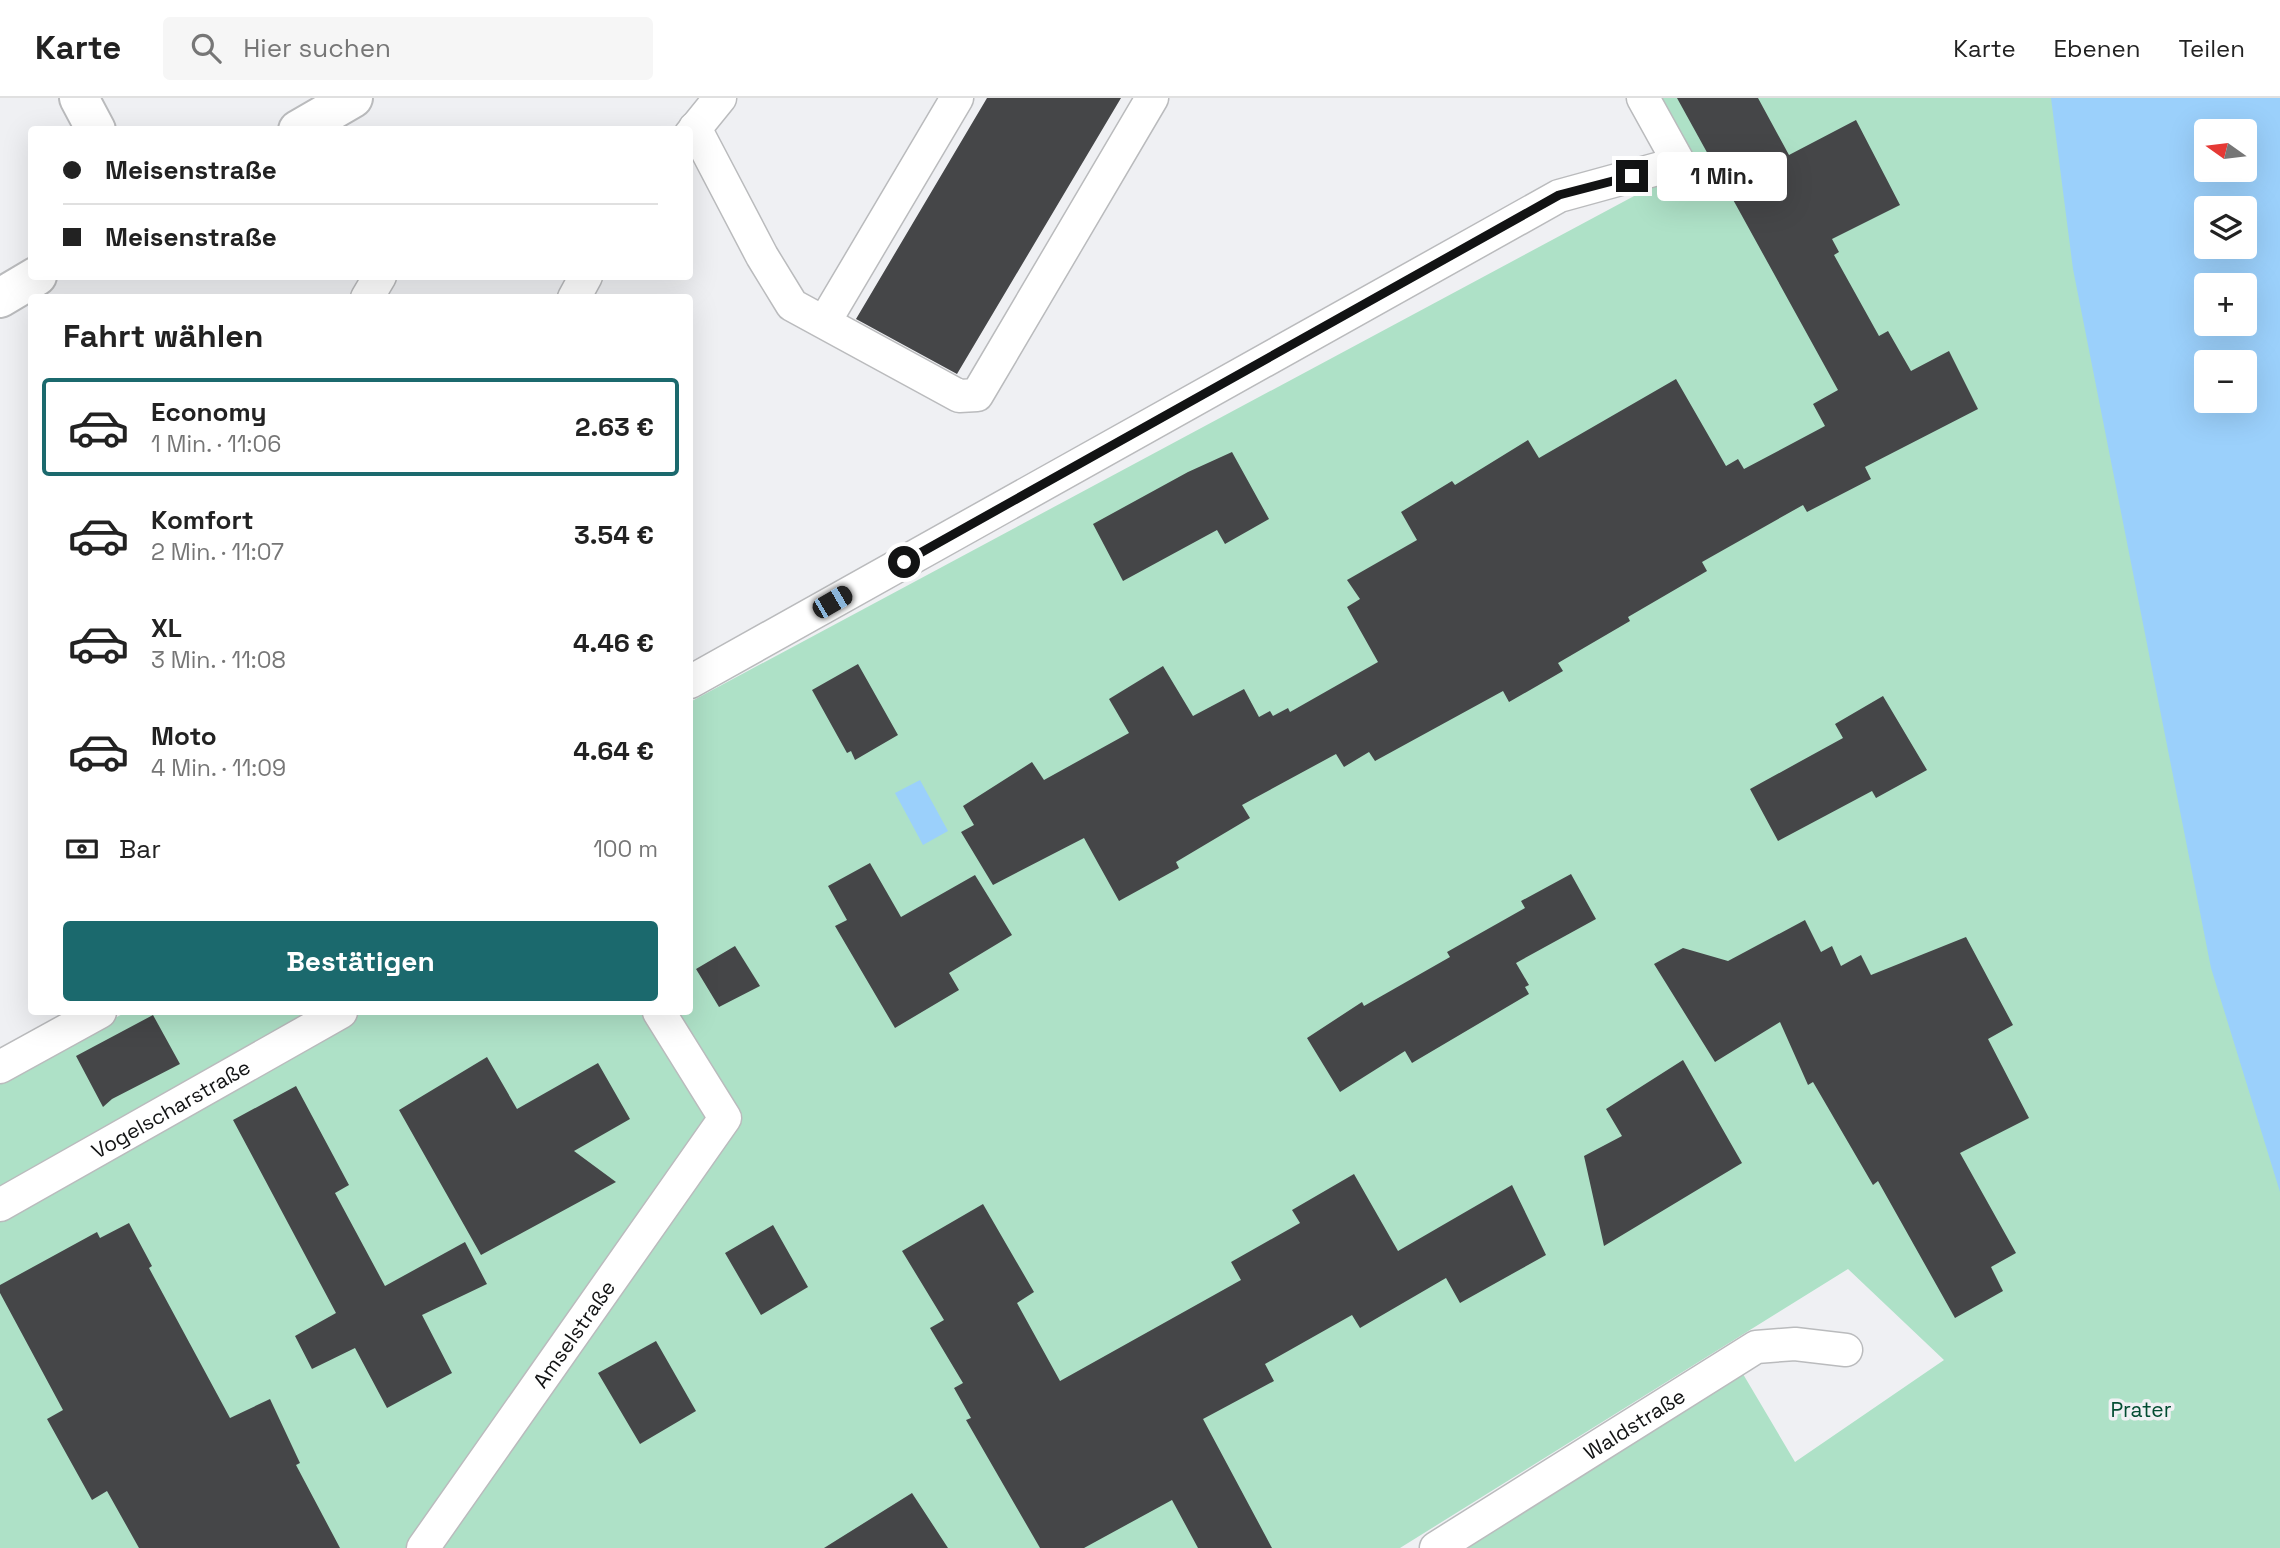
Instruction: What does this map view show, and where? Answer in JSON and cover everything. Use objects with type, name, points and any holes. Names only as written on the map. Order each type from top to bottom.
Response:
[{"type":"street","points":[[79,98],[94,126]]},
{"type":"street","points":[[305,126],[353,98]]},
{"type":"street","points":[[0,298],[30,280]]},
{"type":"lane","points":[[693,131],[720,98]]},
{"type":"lane","points":[[825,321],[957,98]]},
{"type":"lane","points":[[693,134],[792,305],[959,396],[977,395],[1152,98]]},
{"type":"lane","points":[[693,680],[1559,195],[1679,163],[1643,98]]},
{"type":"lane","points":[[0,1067],[95,1015]]},
{"type":"lane","name":"Vogelscharstraße","points":[[0,1205],[336,1015]]},
{"type":"lane","name":"Amselstraße","points":[[423,1548],[725,1118],[661,1015]]},
{"type":"lane","name":"Waldstraße","points":[[1436,1548],[1756,1347],[1795,1344],[1846,1350]]},
{"type":"green space","name":"Prater","points":[[1657,98],[2280,98],[2280,1548],[1467,1548],[1743,1374],[1795,1462],[1944,1360],[1848,1269],[1400,1548],[0,1548],[0,1081],[121,1015],[693,1015],[693,700],[1692,165]]},
{"type":"water","points":[[2051,98],[2280,98],[2280,1192],[2211,968],[2073,269]]},
{"type":"water","points":[[920,780],[948,831],[923,845],[895,793]]},
{"type":"building","points":[[987,98],[1121,98],[957,374],[856,319]]},
{"type":"building","points":[[1677,98],[1758,98],[1789,155],[1856,120],[1900,205],[1832,239],[1839,252],[1834,255],[1879,336],[1888,331],[1911,371],[1949,351],[1978,409],[1865,467],[1871,479],[1807,512],[1803,505],[1702,562],[1707,571],[1628,617],[1630,621],[1558,663],[1563,671],[1509,702],[1503,691],[1375,761],[1369,752],[1344,767],[1336,754],[1242,805],[1250,818],[1176,862],[1179,868],[1119,901],[1084,838],[993,885],[961,832],[974,825],[963,806],[1032,762],[1044,780],[1129,733],[1109,699],[1163,666],[1193,716],[1244,689],[1259,717],[1270,711],[1273,716],[1288,708],[1290,712],[1378,662],[1347,607],[1360,599],[1347,580],[1417,540],[1401,512],[1452,481],[1455,485],[1528,440],[1539,458],[1676,379],[1726,466],[1738,459],[1744,469],[1825,426],[1813,404],[1838,390]]},
{"type":"building","points":[[1232,452],[1269,519],[1225,544],[1217,530],[1123,581],[1093,524],[1188,472]]},
{"type":"building","points":[[858,664],[898,735],[855,760],[851,751],[847,753],[812,690]]},
{"type":"building","points":[[1883,696],[1927,770],[1876,798],[1872,791],[1778,841],[1750,789],[1843,738],[1835,724]]},
{"type":"building","points":[[870,863],[901,917],[975,875],[1012,935],[949,973],[959,990],[895,1028],[835,926],[847,920],[828,886]]},
{"type":"building","points":[[1571,874],[1596,919],[1516,963],[1529,985],[1525,987],[1529,994],[1412,1063],[1405,1051],[1340,1092],[1307,1038],[1362,1002],[1364,1006],[1450,957],[1447,952],[1525,908],[1521,901]]},
{"type":"building","points":[[1805,920],[1821,952],[1832,946],[1841,966],[1861,955],[1871,975],[1966,937],[2013,1025],[1988,1039],[2029,1118],[1960,1153],[2016,1253],[1991,1267],[2003,1291],[1955,1318],[1878,1181],[1873,1185],[1813,1082],[1808,1085],[1780,1022],[1715,1062],[1654,964],[1683,948],[1728,961]]},
{"type":"building","points":[[735,946],[760,986],[719,1007],[696,969]]},
{"type":"building","points":[[153,1015],[180,1064],[112,1099],[103,1107],[76,1056]]},
{"type":"building","points":[[487,1057],[517,1109],[598,1063],[630,1119],[574,1151],[616,1182],[481,1255],[399,1110]]},
{"type":"building","points":[[1683,1060],[1742,1163],[1604,1246],[1584,1156],[1622,1136],[1606,1109]]},
{"type":"building","points":[[296,1086],[349,1185],[335,1193],[385,1286],[465,1242],[487,1284],[422,1315],[452,1373],[387,1408],[355,1348],[312,1369],[295,1336],[336,1313],[233,1120]]},
{"type":"building","points":[[1354,1174],[1398,1251],[1512,1185],[1546,1255],[1460,1303],[1446,1278],[1360,1328],[1352,1315],[1265,1364],[1274,1381],[1203,1419],[1272,1548],[1198,1548],[1172,1500],[1084,1548],[1040,1548],[966,1420],[971,1418],[954,1388],[963,1383],[930,1328],[944,1320],[902,1251],[983,1204],[1034,1292],[1017,1303],[1060,1381],[1241,1280],[1231,1262],[1300,1223],[1292,1210]]},
{"type":"building","points":[[129,1223],[152,1266],[149,1268],[230,1418],[270,1399],[300,1463],[296,1465],[340,1548],[139,1548],[107,1491],[92,1500],[47,1419],[63,1410],[0,1293],[0,1285],[97,1232],[100,1238]]},
{"type":"building","points":[[773,1225],[808,1287],[761,1315],[725,1253]]},
{"type":"building","points":[[656,1341],[696,1411],[640,1444],[598,1373]]},
{"type":"building","points":[[912,1493],[948,1548],[824,1548]]},
{"type":"route","points":[[904,562],[1559,195],[1632,176]]}]
